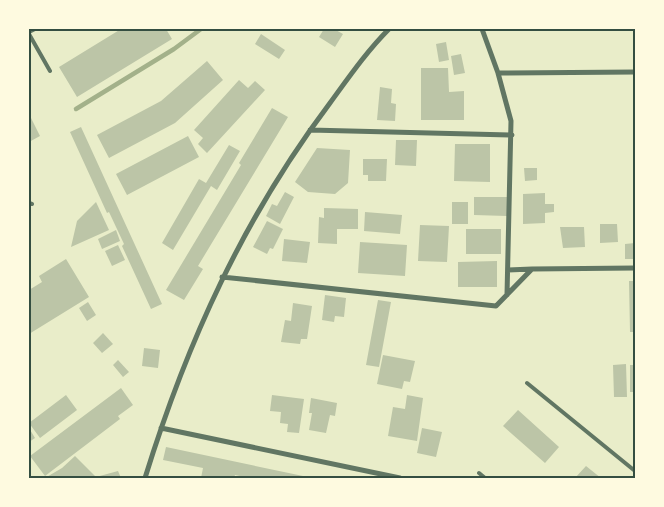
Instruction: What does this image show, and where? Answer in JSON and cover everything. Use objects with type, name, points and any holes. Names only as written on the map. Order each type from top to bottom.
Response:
[{"type":"street","points":[[145,478],[161,428],[196,334],[222,277],[257,213],[310,130],[372,47],[389,29]]},
{"type":"street","points":[[482,29],[498,73],[511,121],[507,295]]},
{"type":"street","points":[[498,73],[635,72]]},
{"type":"street","points":[[310,130],[512,135]]},
{"type":"street","points":[[508,270],[635,268]]},
{"type":"street","points":[[222,277],[496,306],[532,269]]},
{"type":"street","points":[[161,428],[400,478]]},
{"type":"lane","points":[[36,29],[29,33],[50,71]]},
{"type":"lane","points":[[527,383],[635,470]]},
{"type":"lane","points":[[479,473],[485,478]]},
{"type":"building","points":[[121,29],[166,29],[172,39],[77,97],[59,67]]},
{"type":"building","points":[[324,29],[334,29],[343,34],[335,47],[319,37]]},
{"type":"building","points":[[261,34],[285,50],[279,59],[255,44]]},
{"type":"building","points":[[446,42],[449,60],[439,62],[436,44]]},
{"type":"building","points":[[461,54],[465,73],[454,75],[451,56]]},
{"type":"building","points":[[207,61],[223,80],[175,123],[109,158],[97,135],[161,101]]},
{"type":"building","points":[[421,68],[448,68],[449,92],[464,91],[464,120],[421,120]]},
{"type":"building","points":[[239,80],[248,88],[255,81],[265,90],[207,153],[198,144],[203,138],[194,130]]},
{"type":"building","points":[[380,87],[392,89],[391,103],[396,104],[395,121],[377,120]]},
{"type":"building","points":[[272,108],[288,117],[198,266],[203,269],[184,300],[166,290],[241,165],[239,163]]},
{"type":"building","points":[[29,114],[40,136],[29,142]]},
{"type":"building","points":[[81,127],[162,304],[151,309],[122,246],[124,244],[109,212],[107,213],[70,132]]},
{"type":"building","points":[[188,136],[199,157],[127,195],[116,174]]},
{"type":"building","points":[[396,140],[417,140],[416,166],[395,165]]},
{"type":"building","points":[[455,144],[490,144],[490,182],[454,181]]},
{"type":"building","points":[[229,145],[240,151],[217,190],[211,186],[173,250],[162,243],[199,179],[206,183]]},
{"type":"building","points":[[317,148],[350,150],[348,183],[335,194],[308,192],[295,182]]},
{"type":"building","points":[[363,159],[387,159],[386,181],[368,181],[368,175],[363,175]]},
{"type":"building","points":[[524,168],[537,168],[537,180],[525,181]]},
{"type":"building","points":[[285,192],[294,197],[280,224],[266,216],[272,204],[277,206]]},
{"type":"building","points":[[545,193],[545,204],[554,204],[554,212],[545,213],[545,223],[523,224],[523,194]]},
{"type":"building","points":[[474,197],[507,197],[507,216],[474,215]]},
{"type":"building","points":[[96,202],[109,230],[71,247],[77,221]]},
{"type":"building","points":[[452,202],[468,202],[468,224],[452,224]]},
{"type":"building","points":[[324,208],[358,209],[358,229],[337,229],[337,244],[318,243],[319,217],[324,218]]},
{"type":"building","points":[[365,212],[402,215],[400,234],[364,231]]},
{"type":"building","points":[[267,221],[283,229],[273,249],[270,248],[267,254],[253,247]]},
{"type":"building","points":[[600,224],[617,224],[618,242],[600,243]]},
{"type":"building","points":[[420,225],[449,226],[447,262],[418,261]]},
{"type":"building","points":[[560,227],[584,227],[585,247],[563,248]]},
{"type":"building","points":[[466,229],[501,229],[501,254],[466,254]]},
{"type":"building","points":[[116,230],[120,241],[102,249],[98,239]]},
{"type":"building","points":[[284,239],[310,242],[307,263],[282,261]]},
{"type":"building","points":[[360,242],[407,245],[405,276],[358,273]]},
{"type":"building","points":[[635,243],[635,259],[625,259],[625,244]]},
{"type":"building","points":[[118,245],[125,260],[112,266],[105,251]]},
{"type":"building","points":[[66,259],[89,297],[29,334],[29,290],[42,282],[39,276]]},
{"type":"building","points":[[497,261],[497,287],[458,287],[458,262]]},
{"type":"building","points":[[629,281],[635,281],[635,332],[630,332]]},
{"type":"building","points":[[325,295],[346,298],[344,317],[335,316],[334,322],[322,320]]},
{"type":"building","points":[[378,300],[391,302],[379,367],[366,365]]},
{"type":"building","points":[[88,302],[96,315],[87,321],[79,308]]},
{"type":"building","points":[[293,303],[312,306],[307,339],[301,339],[300,344],[281,342],[285,320],[291,321]]},
{"type":"building","points":[[103,333],[113,344],[102,353],[93,343]]},
{"type":"building","points":[[144,348],[160,350],[158,368],[142,366]]},
{"type":"building","points":[[383,355],[415,361],[410,382],[404,381],[402,389],[377,384]]},
{"type":"building","points":[[118,360],[129,372],[123,377],[113,365]]},
{"type":"building","points":[[626,364],[627,397],[614,397],[613,365]]},
{"type":"building","points":[[630,365],[635,365],[635,392],[630,392]]},
{"type":"building","points":[[121,388],[133,405],[118,416],[120,419],[45,476],[30,456]]},
{"type":"building","points":[[66,395],[77,410],[40,438],[29,423]]},
{"type":"building","points":[[272,395],[304,399],[299,433],[287,432],[288,424],[280,423],[281,412],[270,411]]},
{"type":"building","points":[[407,395],[423,398],[417,441],[388,436],[393,407],[405,409]]},
{"type":"building","points":[[311,398],[337,403],[335,416],[330,415],[326,433],[309,430],[312,413],[309,413]]},
{"type":"building","points":[[518,410],[559,447],[545,463],[503,426]]},
{"type":"building","points":[[29,428],[35,438],[29,442]]},
{"type":"building","points":[[422,428],[442,432],[436,457],[417,453]]},
{"type":"building","points":[[166,447],[303,476],[302,478],[249,478],[235,475],[234,478],[201,478],[203,468],[163,460]]},
{"type":"building","points":[[75,456],[96,477],[118,471],[121,478],[45,478],[62,468]]},
{"type":"building","points":[[586,466],[601,478],[575,478]]},
{"type":"waterway","points":[[76,109],[174,49],[201,29]]}]
